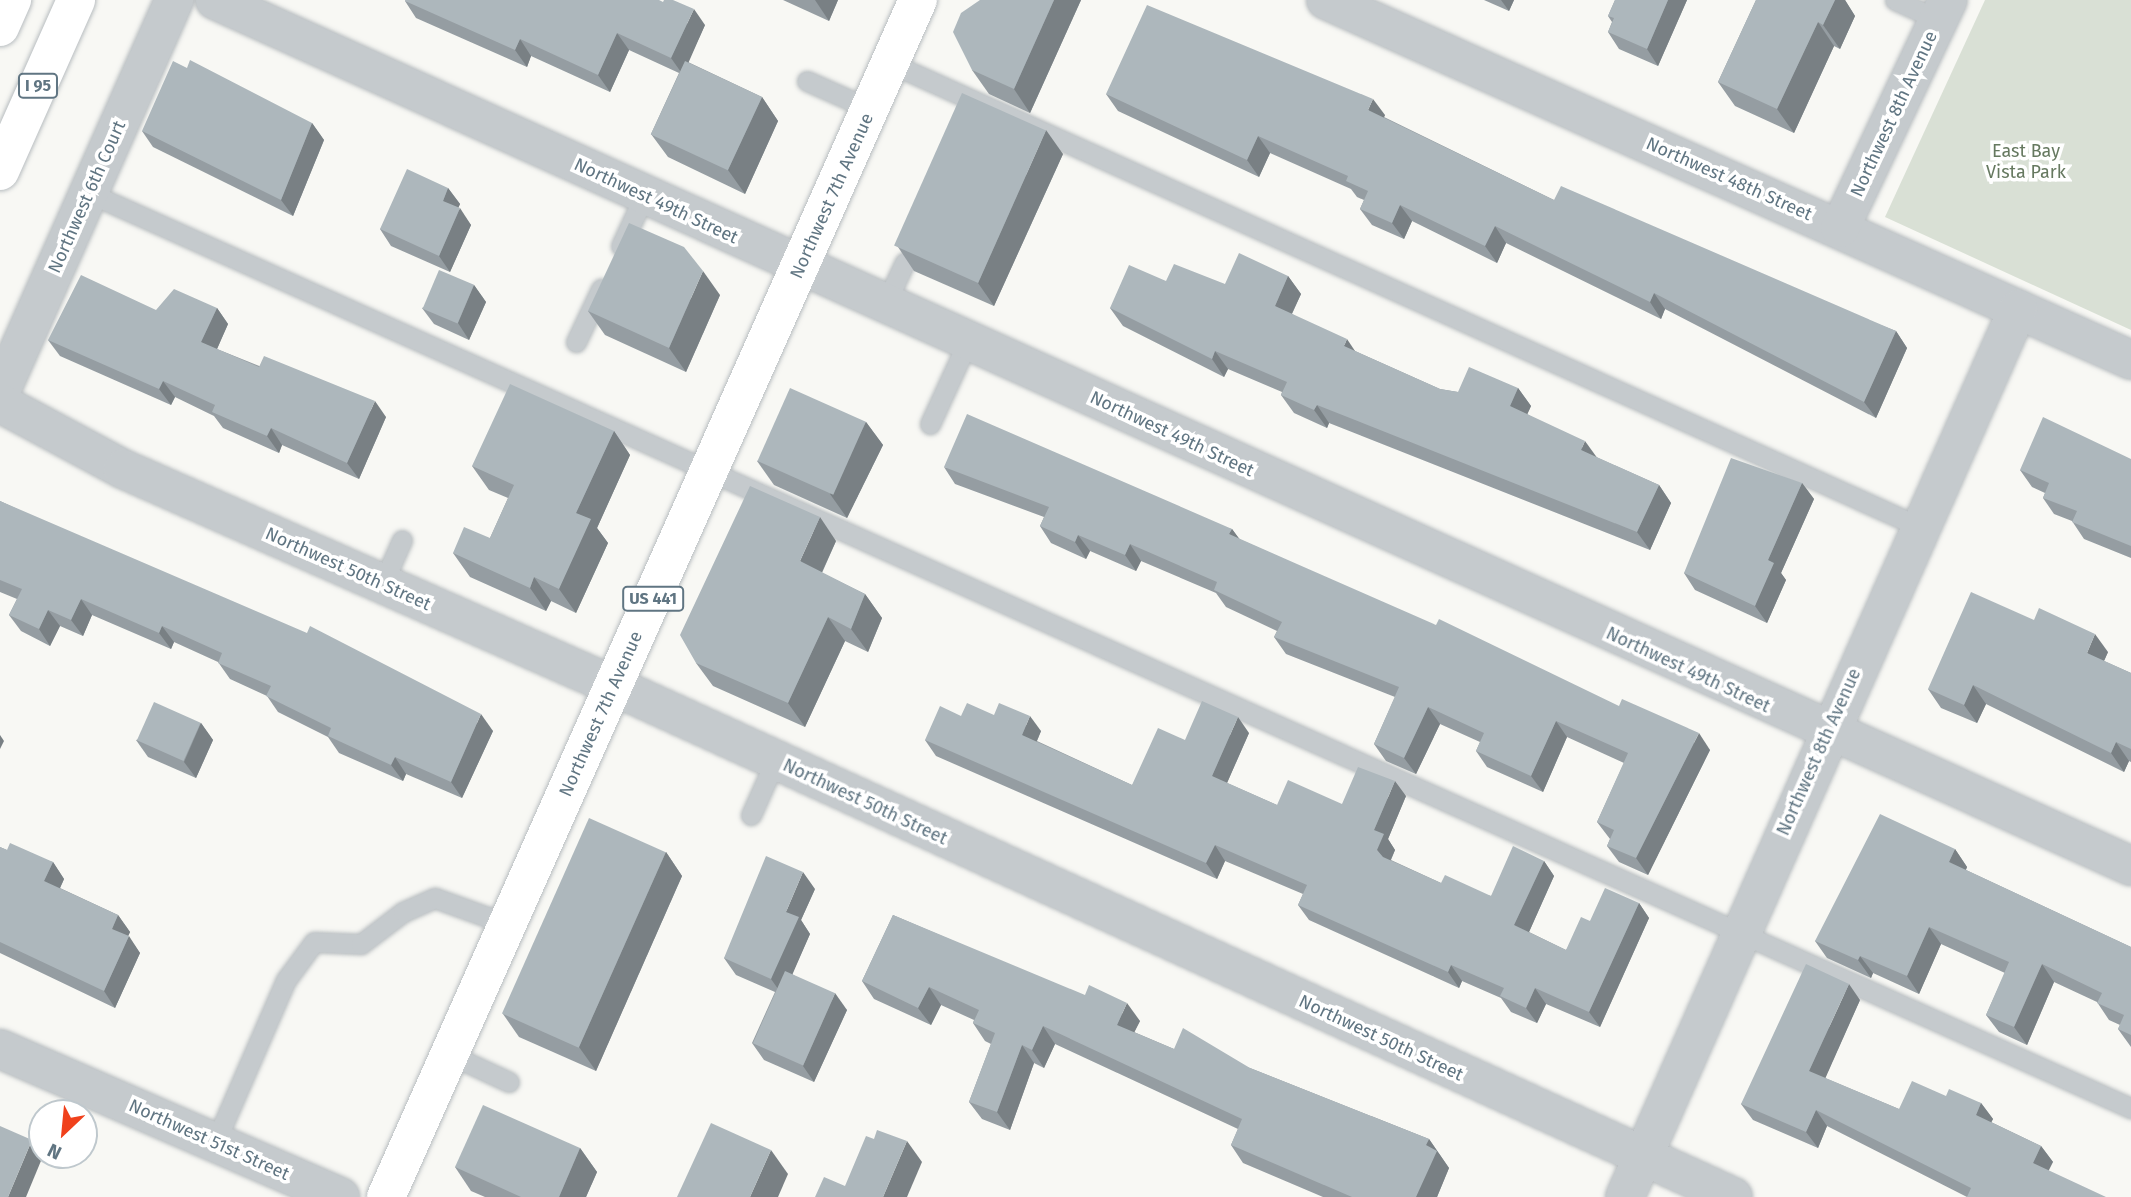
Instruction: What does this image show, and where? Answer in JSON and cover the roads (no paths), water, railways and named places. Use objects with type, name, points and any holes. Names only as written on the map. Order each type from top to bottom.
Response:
[{"type":"main road","points":[[0,27],[12,0]]},
{"type":"main road","name":"I 95","points":[[0,171],[76,0]]},
{"type":"main road","name":"Northwest 7th Avenue","points":[[386,1197],[918,0]]},
{"type":"street","name":"Northwest 6th Court","points":[[0,393],[173,0]]},
{"type":"street","name":"Northwest 49th Street","points":[[215,0],[1827,733],[2131,866]]},
{"type":"street","name":"Northwest 48th Street","points":[[1326,0],[2131,360]]},
{"type":"street","name":"Northwest 8th Avenue","points":[[1840,228],[1944,10]]},
{"type":"street","name":"Northwest 8th Avenue","points":[[1625,1197],[1827,733],[2018,309]]},
{"type":"street","name":"Northwest 50th Street","points":[[0,403],[123,469],[614,685],[775,761],[1733,1197]]},
{"type":"street","name":"Northwest 51st Street","points":[[0,1049],[341,1197]]},
{"type":"lane","points":[[1895,0],[1944,10]]},
{"type":"lane","points":[[890,63],[1920,527]]},
{"type":"lane","points":[[807,81],[870,109]]},
{"type":"lane","points":[[89,193],[2131,1108]]},
{"type":"lane","points":[[576,342],[644,196]]},
{"type":"lane","points":[[885,305],[905,262]]},
{"type":"lane","points":[[930,424],[968,341]]},
{"type":"lane","points":[[382,585],[402,540]]},
{"type":"lane","points":[[751,815],[775,761]]},
{"type":"lane","points":[[215,1143],[286,980],[314,943],[361,944],[403,912],[435,898],[507,924]]},
{"type":"lane","points":[[449,1054],[509,1083]]},
{"type":"park label","name":"East Bay Vista Park","points":[[2026,162]]}]
